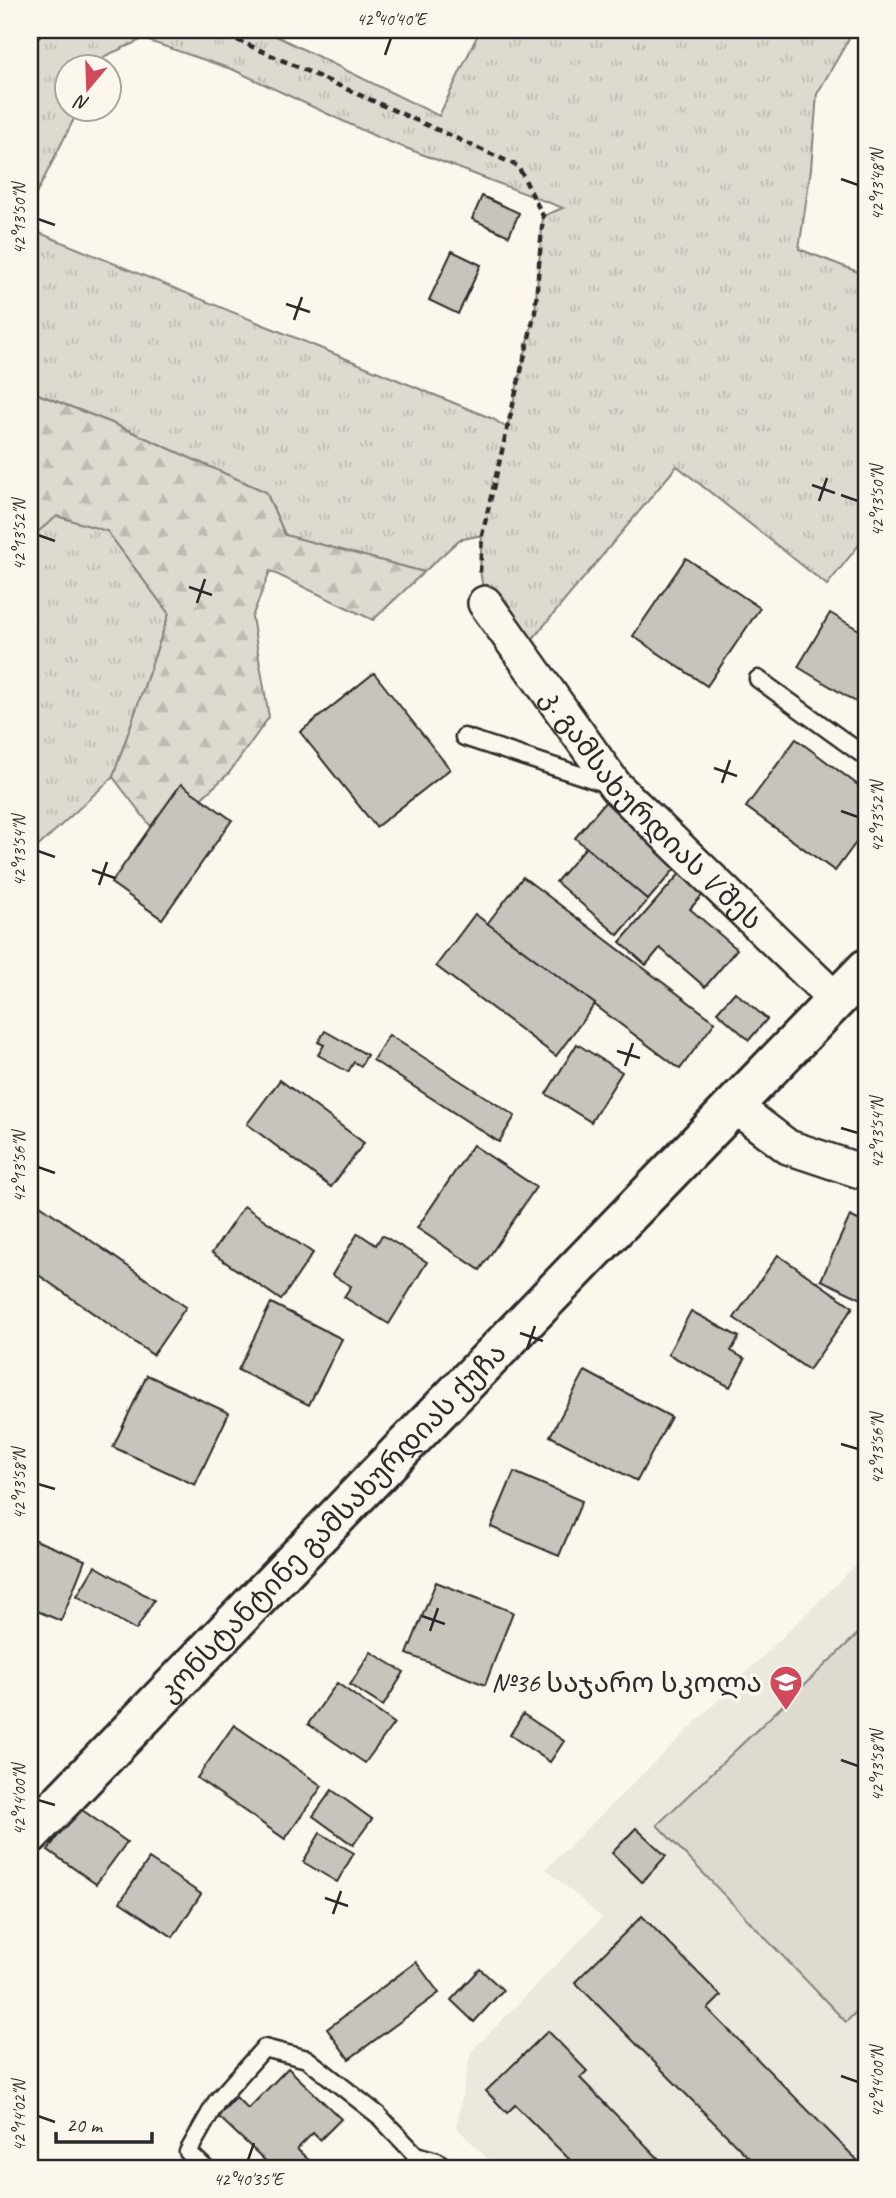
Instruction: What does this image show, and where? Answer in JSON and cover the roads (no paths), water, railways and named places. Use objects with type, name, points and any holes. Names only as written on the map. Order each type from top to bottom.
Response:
[{"type":"street","name":"კ. გამსახურდიას V შეს","points":[[485,603],[616,787],[835,999]]},
{"type":"street","name":"კონსტანტინე გამსახურდიას ქუჩა","points":[[30,1834],[866,969]]},
{"type":"street","points":[[733,1105],[788,1147],[866,1173]]},
{"type":"lane","points":[[758,679],[866,757]]},
{"type":"lane","points":[[464,737],[616,787]]},
{"type":"lane","points":[[205,2168],[188,2152],[216,2101],[264,2048],[307,2059],[378,2115],[416,2155],[438,2161],[446,2168]]},
{"type":"place","name":"№36 საჯარო სკოლა","points":[[786,1712]]}]
